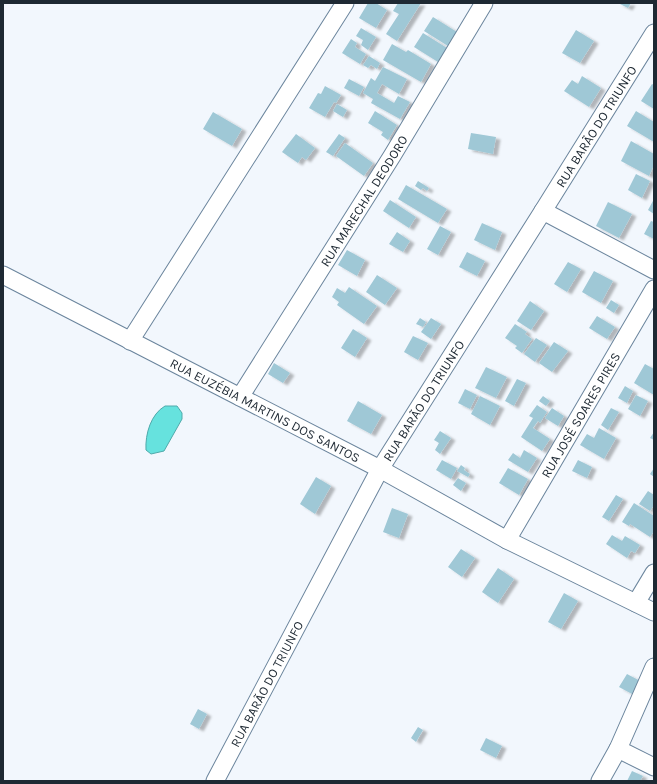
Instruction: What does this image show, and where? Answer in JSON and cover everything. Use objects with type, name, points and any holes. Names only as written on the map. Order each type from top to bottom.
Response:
[{"type":"street","points":[[130,341],[345,3]]},
{"type":"street","name":"RUA MARECHAL DEODORO","points":[[240,397],[392,156],[484,3]]},
{"type":"street","name":"RUA BARÃO DO TRIUNFO","points":[[215,781],[380,469],[654,34]]},
{"type":"street","points":[[543,211],[654,270]]},
{"type":"street","name":"RUA EUZÉBIA MARTINS DOS SANTOS","points":[[3,275],[380,469],[507,540],[654,612]]},
{"type":"street","name":"RUA JOSÉ SOARES PIRES","points":[[507,540],[654,289]]},
{"type":"street","points":[[636,603],[654,574]]},
{"type":"street","points":[[600,781],[618,748],[654,667]]},
{"type":"street","points":[[618,748],[654,767]]},
{"type":"water","points":[[165,406],[177,406],[182,413],[182,419],[164,451],[151,454],[146,450],[148,431],[156,414]]},
{"type":"building","points":[[368,3],[376,3],[387,10],[376,28],[359,18]]},
{"type":"building","points":[[398,3],[421,3],[397,41],[386,34],[399,14],[393,11]]},
{"type":"building","points":[[618,3],[631,3],[628,8]]},
{"type":"building","points":[[433,17],[457,32],[448,46],[424,31]]},
{"type":"building","points":[[361,28],[376,37],[368,50],[361,45],[363,40],[356,36]]},
{"type":"building","points":[[576,30],[594,41],[580,63],[562,53]]},
{"type":"building","points":[[423,33],[447,48],[438,62],[414,47]]},
{"type":"building","points":[[351,39],[357,43],[355,47],[366,54],[360,64],[342,53]]},
{"type":"building","points":[[392,44],[406,52],[408,50],[431,64],[421,82],[383,60]]},
{"type":"building","points":[[369,56],[380,63],[377,69],[371,65],[368,68],[363,65]]},
{"type":"building","points":[[383,67],[407,79],[399,94],[382,84],[377,93],[394,103],[398,96],[410,102],[400,119],[371,103],[373,99],[363,93],[371,78],[375,81]]},
{"type":"building","points":[[582,76],[601,88],[589,107],[564,91],[572,80],[578,84]]},
{"type":"building","points":[[349,79],[364,87],[359,96],[344,88]]},
{"type":"building","points":[[652,84],[654,85],[654,109],[641,101]]},
{"type":"building","points":[[325,86],[341,95],[336,103],[334,102],[325,117],[309,108],[318,93],[321,94]]},
{"type":"building","points":[[337,104],[347,110],[343,117],[333,111]]},
{"type":"building","points":[[375,111],[397,125],[388,140],[381,135],[383,132],[368,123]]},
{"type":"building","points":[[636,111],[654,122],[654,142],[627,126]]},
{"type":"building","points":[[213,112],[242,129],[232,146],[203,129]]},
{"type":"building","points":[[471,133],[496,137],[493,154],[468,149]]},
{"type":"building","points":[[296,134],[315,148],[306,160],[302,157],[298,163],[282,152]]},
{"type":"building","points":[[339,134],[345,138],[333,156],[326,152]]},
{"type":"building","points":[[631,141],[654,154],[654,165],[649,176],[621,161]]},
{"type":"building","points":[[345,143],[373,163],[364,176],[336,156]]},
{"type":"building","points":[[636,174],[650,181],[642,198],[628,190]]},
{"type":"building","points":[[418,181],[429,188],[427,191],[423,188],[421,190],[415,186]]},
{"type":"building","points":[[406,185],[447,209],[438,223],[398,199]]},
{"type":"building","points":[[654,199],[654,214],[648,210]]},
{"type":"building","points":[[390,200],[416,217],[409,228],[383,211]]},
{"type":"building","points":[[608,202],[632,214],[619,238],[596,226]]},
{"type":"building","points":[[651,221],[654,222],[654,239],[644,234]]},
{"type":"building","points":[[482,223],[502,232],[495,250],[474,240]]},
{"type":"building","points":[[440,226],[451,232],[438,255],[427,249]]},
{"type":"building","points":[[397,232],[410,241],[403,252],[389,244]]},
{"type":"building","points":[[347,250],[365,260],[357,276],[338,265]]},
{"type":"building","points":[[467,252],[485,261],[477,276],[459,267]]},
{"type":"building","points":[[568,262],[581,269],[567,292],[554,284]]},
{"type":"building","points":[[594,271],[613,281],[601,303],[582,292]]},
{"type":"building","points":[[377,275],[397,288],[385,305],[366,292]]},
{"type":"building","points":[[349,287],[377,306],[364,324],[337,305],[339,302],[332,297],[337,288],[345,293]]},
{"type":"building","points":[[611,300],[619,305],[614,313],[606,308]]},
{"type":"building","points":[[530,301],[544,311],[531,330],[517,321]]},
{"type":"building","points":[[597,316],[615,327],[607,339],[589,328]]},
{"type":"building","points":[[420,318],[426,322],[423,327],[416,324]]},
{"type":"building","points":[[431,318],[441,324],[431,339],[421,332]]},
{"type":"building","points":[[515,324],[527,332],[525,334],[532,339],[522,353],[515,348],[517,346],[505,338]]},
{"type":"building","points":[[353,329],[367,338],[355,357],[341,348]]},
{"type":"building","points":[[413,336],[428,343],[418,360],[404,352]]},
{"type":"building","points":[[536,338],[547,345],[535,362],[524,354]]},
{"type":"building","points":[[554,342],[568,351],[552,372],[539,363]]},
{"type":"building","points":[[274,363],[290,373],[283,383],[268,374]]},
{"type":"building","points":[[645,364],[654,369],[654,395],[634,383]]},
{"type":"building","points":[[486,367],[507,377],[496,398],[475,388]]},
{"type":"building","points":[[517,379],[526,383],[514,406],[505,401]]},
{"type":"building","points":[[625,386],[633,391],[627,403],[618,398]]},
{"type":"building","points":[[465,389],[477,395],[470,409],[458,403]]},
{"type":"building","points":[[636,395],[648,401],[640,416],[628,409]]},
{"type":"building","points":[[480,396],[500,406],[490,425],[471,414]]},
{"type":"building","points":[[543,396],[550,401],[546,406],[539,401]]},
{"type":"building","points":[[358,401],[382,415],[371,434],[347,421]]},
{"type":"building","points":[[537,405],[547,412],[540,423],[538,421],[533,428],[550,439],[542,451],[521,437],[533,418],[529,416]]},
{"type":"building","points":[[552,408],[564,416],[558,426],[545,418]]},
{"type":"building","points":[[611,408],[619,412],[608,430],[601,425]]},
{"type":"building","points":[[599,428],[616,438],[604,459],[580,445],[587,434],[594,438]]},
{"type":"building","points":[[440,431],[451,438],[440,454],[435,450],[439,443],[434,440]]},
{"type":"building","points":[[654,432],[654,440],[650,438]]},
{"type":"building","points":[[524,450],[537,458],[528,472],[508,460],[513,453],[520,458]]},
{"type":"building","points":[[442,460],[457,468],[451,479],[436,470]]},
{"type":"building","points":[[578,460],[592,467],[587,478],[572,471]]},
{"type":"building","points":[[461,465],[465,468],[464,470],[470,474],[468,477],[457,471]]},
{"type":"building","points":[[508,468],[528,479],[519,495],[499,483]]},
{"type":"building","points":[[654,468],[654,477],[650,474]]},
{"type":"building","points":[[316,477],[331,486],[315,514],[300,504]]},
{"type":"building","points":[[458,478],[466,483],[461,491],[453,485]]},
{"type":"building","points":[[648,491],[654,495],[654,505],[650,511],[639,504]]},
{"type":"building","points":[[616,495],[623,499],[609,521],[602,517]]},
{"type":"building","points":[[634,503],[654,516],[654,531],[650,537],[630,524],[629,526],[622,522]]},
{"type":"building","points":[[392,508],[408,514],[399,538],[383,532]]},
{"type":"building","points":[[612,535],[622,541],[625,536],[640,545],[635,553],[631,551],[627,558],[606,544]]},
{"type":"building","points":[[461,549],[475,558],[462,577],[448,567]]},
{"type":"building","points":[[498,568],[514,579],[498,603],[482,592]]},
{"type":"building","points":[[564,593],[578,601],[561,629],[548,622]]},
{"type":"building","points":[[627,674],[642,682],[634,695],[619,687]]},
{"type":"building","points":[[198,709],[207,714],[199,729],[190,724]]},
{"type":"building","points":[[418,727],[423,730],[416,742],[411,738]]},
{"type":"building","points":[[486,738],[502,746],[496,758],[480,750]]},
{"type":"building","points":[[632,771],[643,776],[640,781],[627,781]]}]
